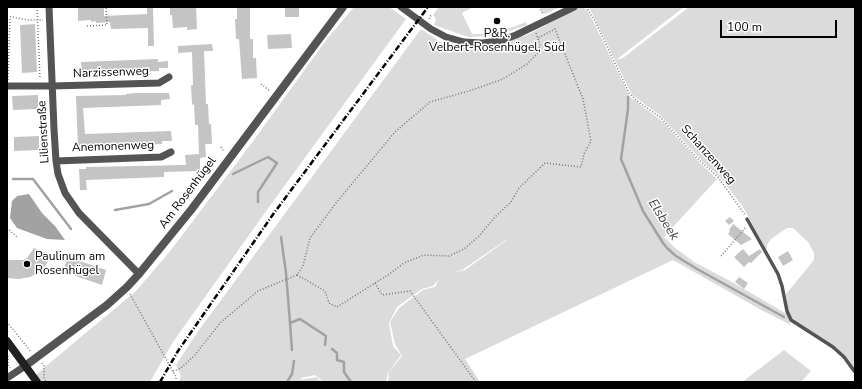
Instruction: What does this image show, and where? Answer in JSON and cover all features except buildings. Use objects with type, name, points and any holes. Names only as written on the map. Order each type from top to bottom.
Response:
[{"type":"main road","points":[[7,341],[37,382]]},
{"type":"street","name":"Lilienstraße","points":[[49,7],[56,161],[58,174],[65,193],[79,213],[139,274]]},
{"type":"street","name":"Am Rosenhügel","points":[[24,366],[81,324],[127,287],[139,274],[184,218],[343,7]]},
{"type":"street","points":[[401,7],[431,29],[446,37],[464,42],[482,44],[500,41],[533,28],[574,7]]},
{"type":"street","name":"Narzissenweg","points":[[7,86],[159,83],[169,77]]},
{"type":"street","name":"Anemonenweg","points":[[56,161],[161,156],[171,152]]},
{"type":"street","points":[[7,378],[24,366]]},
{"type":"lane","points":[[748,221],[781,281],[790,318],[796,324],[833,347],[844,357],[855,372]]},
{"type":"path","points":[[37,7],[40,86]]},
{"type":"path","points":[[87,26],[107,25],[106,7]]},
{"type":"path","name":"Schanzenweg","points":[[586,7],[595,21],[629,93],[637,101],[660,116],[697,158],[718,177],[742,210],[748,221]]},
{"type":"path","points":[[8,76],[8,16],[43,20]]},
{"type":"path","points":[[173,371],[181,368],[194,356],[221,322],[258,291],[297,275],[303,266],[310,238],[336,203],[395,132],[430,102],[469,91],[503,79],[527,64],[538,53],[540,45],[533,28]]},
{"type":"path","points":[[297,275],[326,291],[329,303],[337,307],[388,275],[404,263],[424,255],[448,256],[464,249],[479,236],[495,217],[511,202],[519,188],[546,163],[581,167],[584,154],[591,141],[583,99],[556,29],[538,38]]},
{"type":"path","points":[[261,84],[276,96]]},
{"type":"path","points":[[722,256],[748,221]]},
{"type":"path","points":[[7,228],[17,237]]},
{"type":"path","points":[[375,283],[382,295],[410,291],[476,382]]},
{"type":"path","points":[[127,287],[173,371],[176,377],[176,382]]},
{"type":"path","points":[[7,322],[24,344],[44,365],[44,378],[46,381]]},
{"type":"shaded area","points":[[354,7],[389,7],[406,19],[173,342],[150,382],[29,382],[136,291],[171,250],[251,144],[327,39]]},
{"type":"shaded area","points":[[439,7],[473,7],[462,13],[472,34],[489,34],[526,22],[527,25],[489,36],[468,37],[434,25],[436,19],[433,15]]},
{"type":"shaded area","points":[[540,7],[560,7],[545,14],[542,12]]},
{"type":"shaded area","points":[[580,7],[586,9],[630,97],[663,122],[701,164],[717,179],[664,237],[674,247],[694,262],[787,314],[791,325],[763,311],[673,260],[465,359],[480,382],[388,382],[389,372],[402,356],[395,344],[390,322],[399,308],[423,290],[435,287],[439,279],[433,286],[422,289],[397,307],[389,323],[393,346],[401,355],[388,373],[386,382],[323,382],[315,375],[301,378],[300,380],[316,377],[321,382],[179,382],[181,376],[176,365],[199,330],[421,29],[442,43],[477,49],[527,35]],"holes":[[[507,240],[465,270],[452,273],[462,270]]]},
{"type":"shaded area","points":[[589,7],[684,7],[616,60],[623,58],[689,7],[855,7],[855,369],[836,347],[796,323],[792,319],[788,310],[786,294],[814,260],[814,253],[808,242],[793,228],[787,228],[771,239],[766,250],[743,207],[720,177],[701,160],[660,115],[632,95]]},
{"type":"shaded area","points":[[29,194],[42,213],[55,226],[65,240],[47,239],[17,228],[10,218],[12,201],[17,196]]},
{"type":"shaded area","points":[[784,350],[811,371],[801,382],[742,382]]},
{"type":"waterway","name":"Elsbeek","points":[[628,97],[628,109],[621,159],[643,211],[663,243],[676,256],[697,269],[784,317]]},
{"type":"waterway","points":[[233,174],[268,157],[277,163],[258,192],[258,202]]},
{"type":"waterway","points":[[13,179],[33,179],[71,229]]},
{"type":"waterway","points":[[115,210],[149,204],[172,191]]},
{"type":"waterway","points":[[281,237],[286,273],[290,323],[300,319],[326,336],[325,345]]},
{"type":"waterway","points":[[290,323],[292,350]]},
{"type":"waterway","points":[[332,349],[337,353],[337,360],[344,362],[344,372],[351,382]]},
{"type":"waterway","points":[[287,382],[292,374],[294,361]]},
{"type":"railway","points":[[160,382],[178,351],[274,213],[428,7]]},
{"type":"place","name":"P&R, Velbert-Rosenhügel, Süd","points":[[497,21]]},
{"type":"place","name":"Paulinum am Rosenhügel","points":[[27,264]]}]
